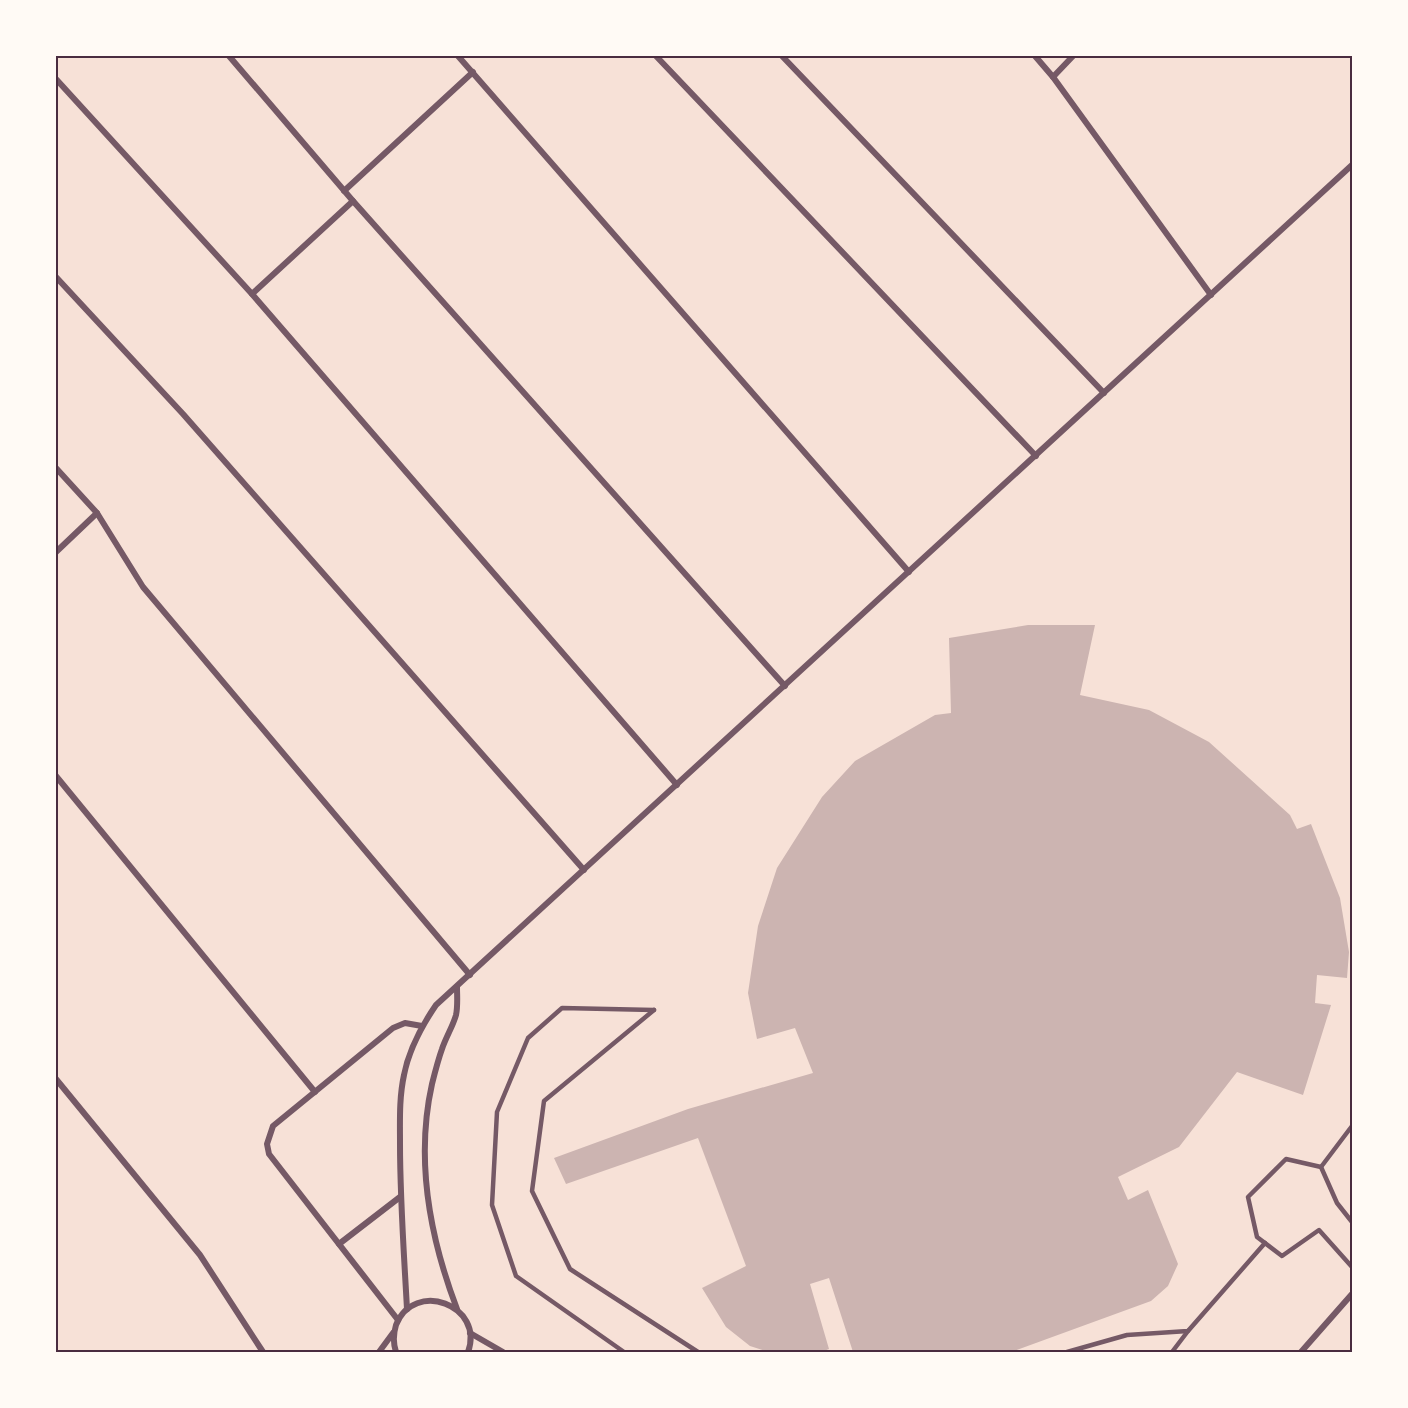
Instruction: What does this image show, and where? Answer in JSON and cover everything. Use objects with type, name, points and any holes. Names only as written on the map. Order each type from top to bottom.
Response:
[{"type":"street","points":[[229,56],[352,201],[785,686]]},
{"type":"street","points":[[458,56],[909,572]]},
{"type":"street","points":[[656,56],[1036,456]]},
{"type":"street","points":[[782,56],[1104,393]]},
{"type":"street","points":[[1035,56],[1053,77],[1211,295]]},
{"type":"street","points":[[1053,77],[1073,56]]},
{"type":"street","points":[[344,191],[473,72]]},
{"type":"street","points":[[56,79],[252,294],[677,785]]},
{"type":"street","points":[[407,1310],[400,1197],[400,1106],[410,1051],[435,1005],[1353,165]]},
{"type":"street","points":[[252,294],[352,201]]},
{"type":"street","points":[[56,278],[183,414],[584,870]]},
{"type":"street","points":[[56,468],[97,513],[143,587],[470,975]]},
{"type":"street","points":[[56,552],[97,513]]},
{"type":"street","points":[[56,776],[315,1092]]},
{"type":"street","points":[[457,987],[456,1014],[442,1049],[427,1114],[425,1174],[434,1236],[457,1309],[466,1320],[470,1333],[468,1353]]},
{"type":"street","points":[[398,1320],[269,1154],[267,1144],[273,1126],[393,1028],[405,1023],[422,1026]]},
{"type":"street","points":[[56,1079],[200,1255],[264,1353]]},
{"type":"street","points":[[339,1244],[400,1197]]},
{"type":"street","points":[[1301,1353],[1353,1294]]},
{"type":"street","points":[[396,1353],[393,1346],[394,1332],[398,1320],[407,1310],[419,1302],[432,1300],[446,1303],[457,1309]]},
{"type":"street","points":[[379,1353],[394,1332]]},
{"type":"street","points":[[470,1333],[503,1353]]},
{"type":"lane","points":[[624,1353],[516,1276],[492,1205],[498,1112],[528,1038],[562,1008],[654,1010],[544,1101],[532,1191],[570,1269],[698,1353]]},
{"type":"lane","points":[[1321,1167],[1353,1126]]},
{"type":"lane","points":[[1321,1167],[1286,1159],[1248,1197],[1257,1237],[1282,1256],[1319,1230],[1353,1267]]},
{"type":"lane","points":[[1321,1167],[1337,1203],[1353,1222]]},
{"type":"lane","points":[[1172,1353],[1188,1331],[1265,1243]]},
{"type":"lane","points":[[1067,1353],[1127,1335],[1188,1331]]},
{"type":"building","points":[[1028,625],[1095,625],[1080,695],[1149,710],[1209,742],[1290,815],[1297,829],[1311,824],[1340,898],[1349,952],[1347,978],[1317,975],[1315,1003],[1331,1005],[1303,1095],[1237,1072],[1179,1147],[1118,1177],[1128,1200],[1148,1190],[1178,1264],[1168,1286],[1151,1301],[1011,1352],[853,1352],[829,1278],[810,1284],[829,1349],[821,1352],[769,1352],[750,1346],[726,1327],[702,1288],[746,1266],[698,1138],[566,1184],[554,1158],[688,1109],[813,1073],[795,1028],[757,1039],[748,993],[758,926],[777,868],[822,797],[855,761],[935,715],[951,713],[949,638]]}]
